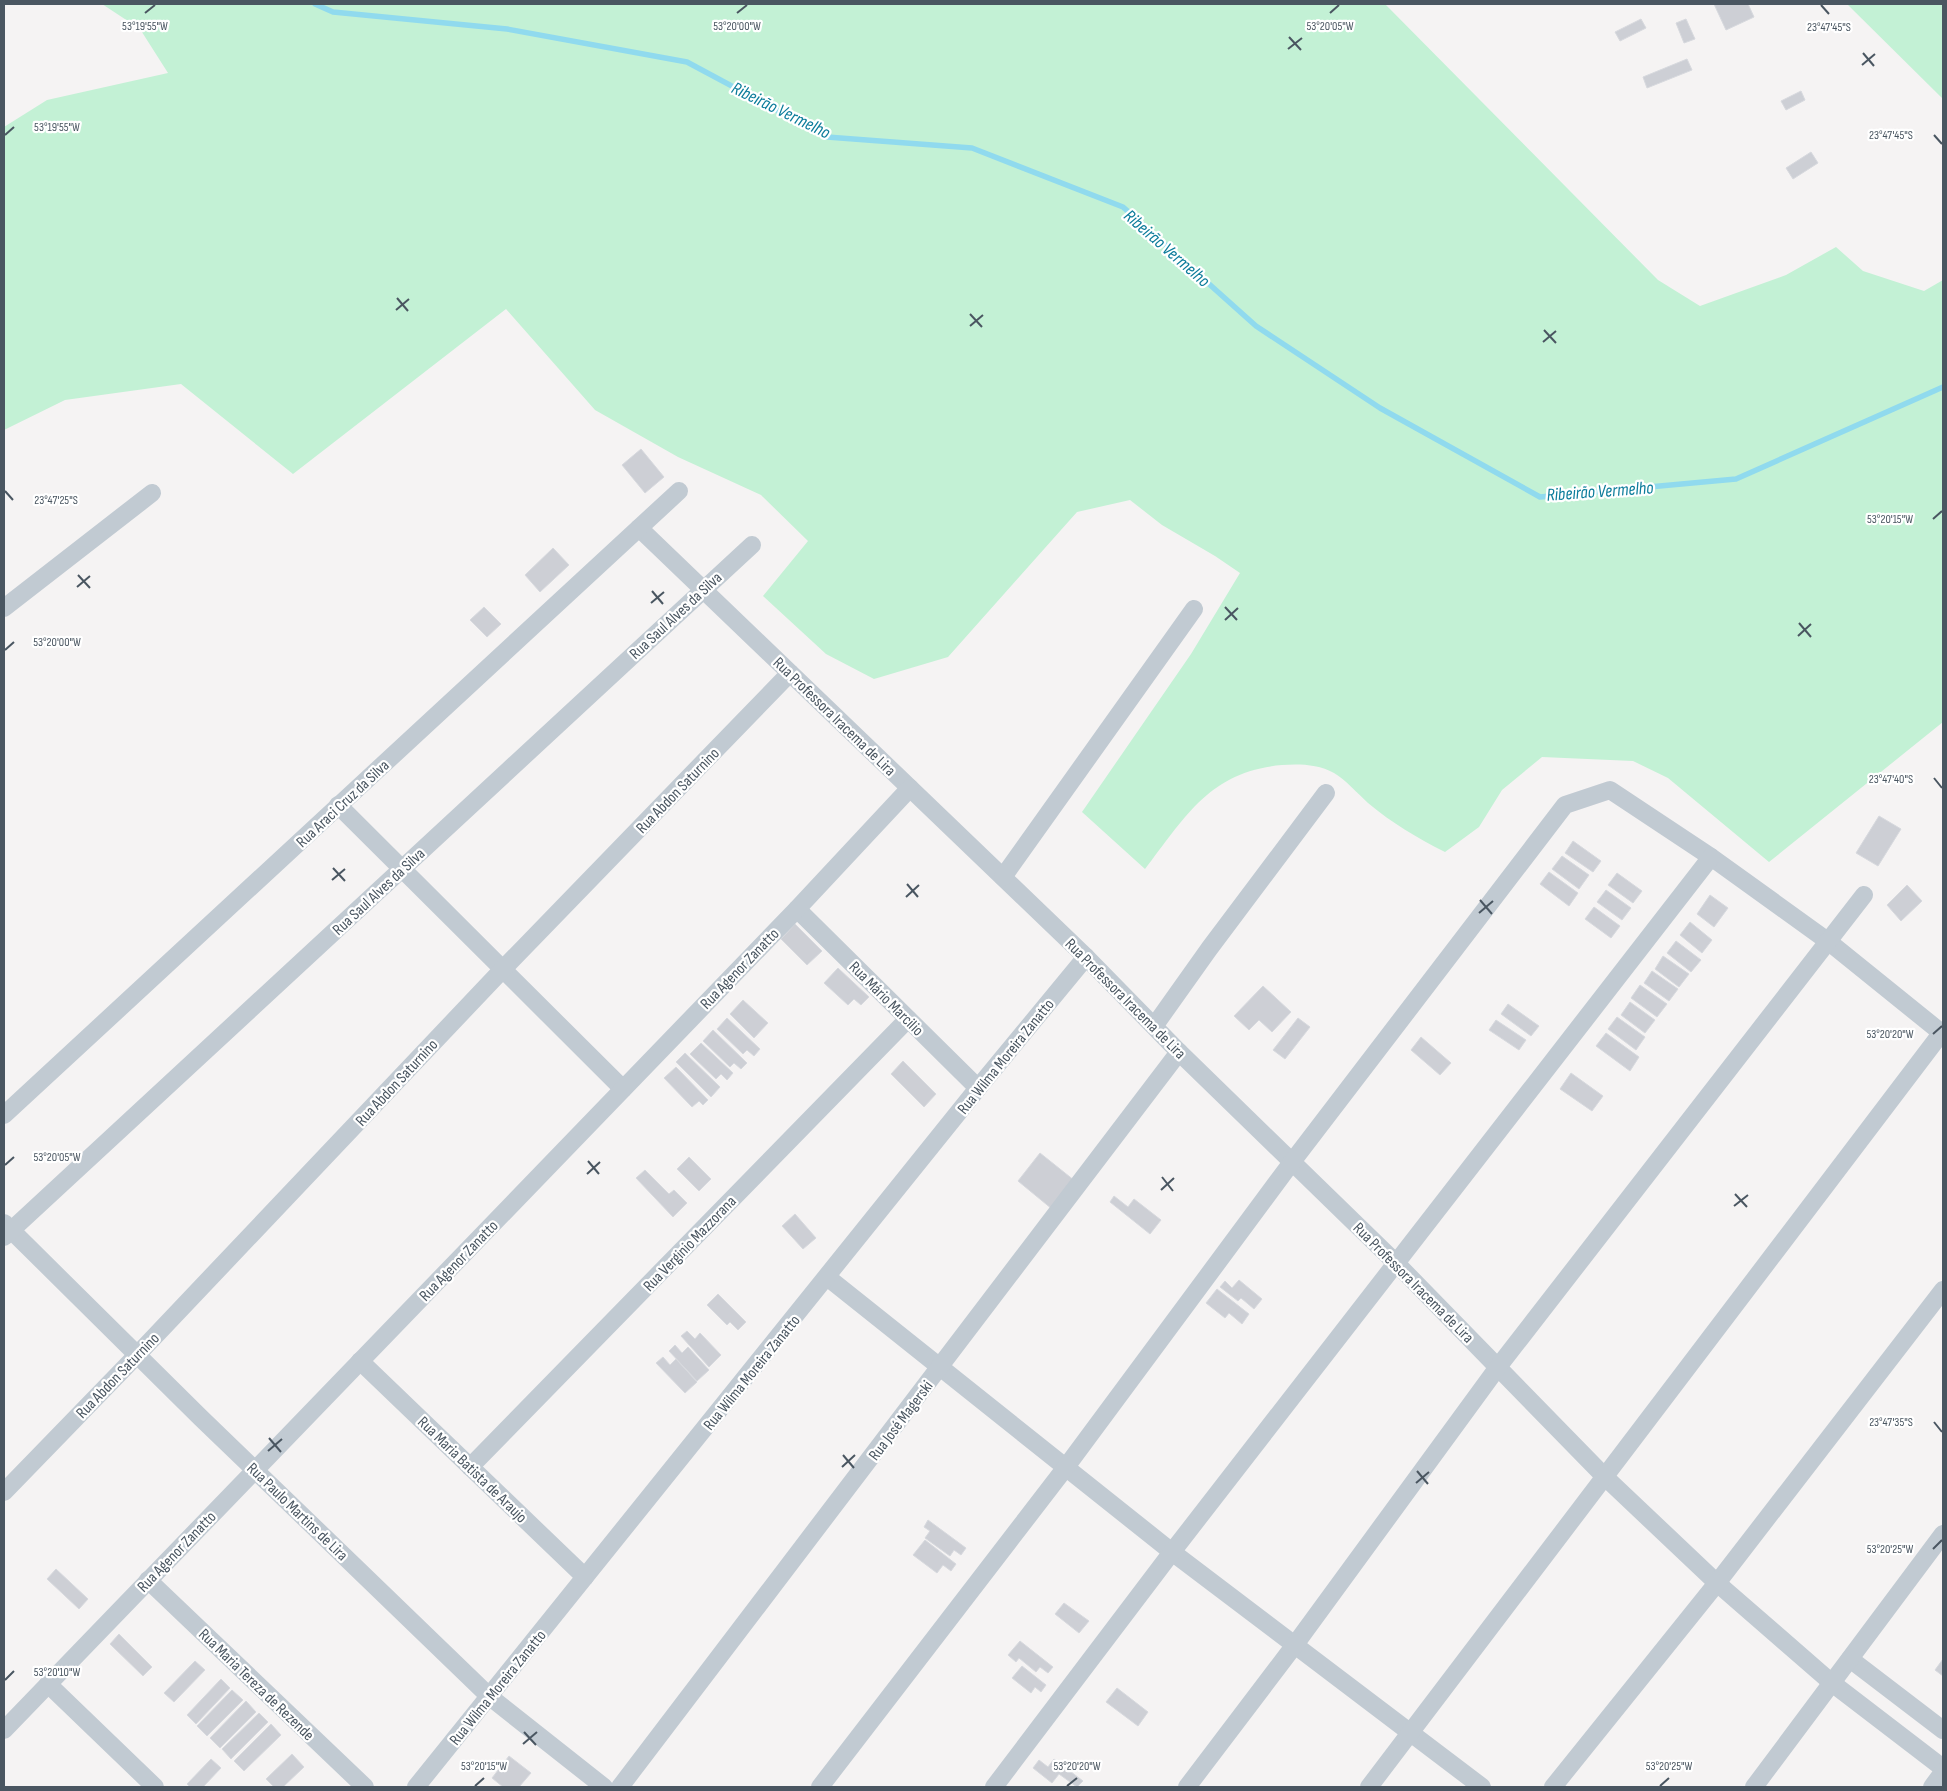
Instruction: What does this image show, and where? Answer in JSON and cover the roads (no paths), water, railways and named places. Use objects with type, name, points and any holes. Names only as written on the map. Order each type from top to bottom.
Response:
[{"type":"street","name":"Rua Araci Cruz da Silva","points":[[4,1115],[680,490]]},
{"type":"street","points":[[4,608],[152,493]]},
{"type":"street","name":"Rua Professora Iracema de Lira","points":[[638,528],[1086,957],[1179,1052],[1397,1264],[1604,1477],[1717,1584],[1832,1683],[1943,1768]]},
{"type":"street","name":"Rua Saul Alves da Silva","points":[[6,1230],[752,545]]},
{"type":"street","points":[[1002,877],[1194,609]]},
{"type":"street","name":"Rua Abdon Saturnino","points":[[4,1492],[137,1355],[503,969],[790,673]]},
{"type":"street","name":"Rua Agenor Zanatto","points":[[4,1730],[797,909],[910,788]]},
{"type":"street","points":[[820,1787],[1066,1467],[1292,1162],[1564,805],[1610,790],[1830,942],[1943,1033],[1369,1787]]},
{"type":"street","points":[[1155,1026],[1209,949],[1326,794]]},
{"type":"street","points":[[338,806],[623,1088]]},
{"type":"street","points":[[994,1787],[1172,1552],[1711,858]]},
{"type":"street","points":[[1186,1787],[1294,1646],[1498,1367],[1830,942],[1864,895]]},
{"type":"street","name":"Rua Mário Marcilio","points":[[797,909],[978,1088]]},
{"type":"street","name":"Rua Wilma Moreira Zanatto","points":[[416,1787],[828,1277],[978,1088],[1086,957]]},
{"type":"street","name":"Rua Verginio Mazzorana","points":[[470,1468],[908,1019]]},
{"type":"street","name":"Rua José Magerski","points":[[620,1787],[1179,1052]]},
{"type":"street","name":"Rua Paulo Martins de Lira","points":[[6,1230],[490,1697],[604,1787]]},
{"type":"street","points":[[828,1277],[1172,1552],[1482,1787]]},
{"type":"street","points":[[1553,1787],[1717,1584],[1943,1290]]},
{"type":"street","name":"Rua Maria Batista de Araujo","points":[[360,1361],[585,1577]]},
{"type":"street","points":[[1754,1787],[1943,1534]]},
{"type":"street","name":"Rua Maria Tereza de Rezende","points":[[148,1580],[366,1787]]},
{"type":"street","points":[[1850,1659],[1943,1730]]},
{"type":"street","points":[[48,1684],[154,1787]]},
{"type":"street","points":[[1932,1787],[1943,1772]]},
{"type":"waterway","name":"Ribeirão Vermelho","points":[[315,4],[333,12],[507,29],[687,62],[827,137],[972,148],[1123,207],[1256,326],[1380,408],[1540,497],[1736,479],[1943,387]]}]
